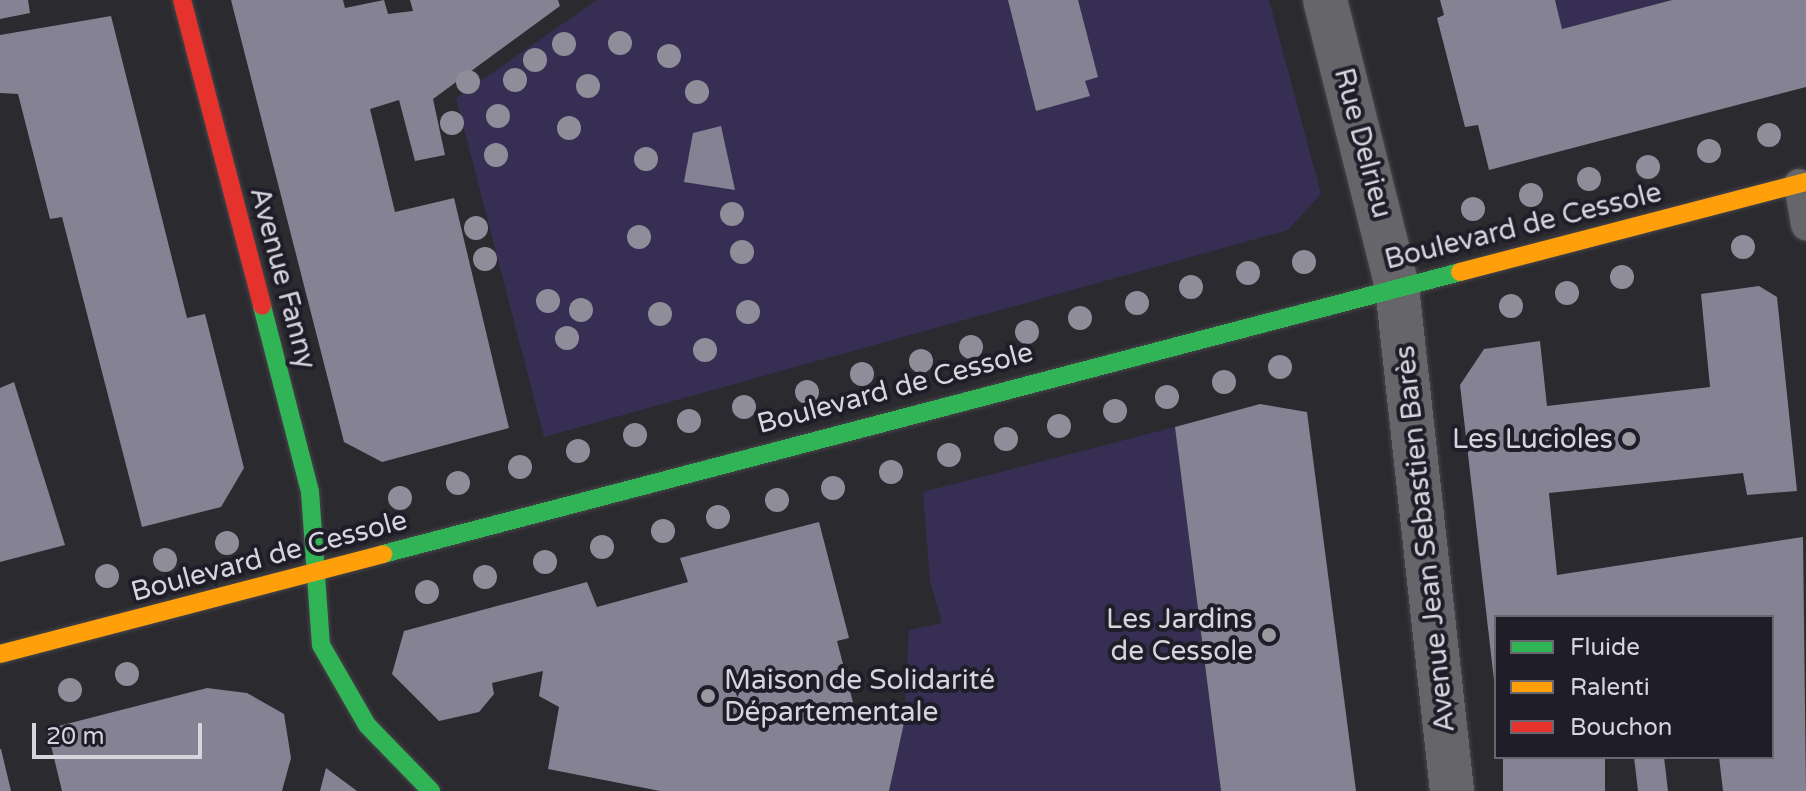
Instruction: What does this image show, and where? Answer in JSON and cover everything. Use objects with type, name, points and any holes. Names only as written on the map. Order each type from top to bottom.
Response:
[{"type":"main road","name":"Avenue Fanny","points":[[182,0],[310,492],[321,645],[344,691],[395,758],[431,791]]},
{"type":"main road","name":"Boulevard de Cessole","points":[[0,654],[1803,183]]},
{"type":"street","name":"Rue Delrieu","points":[[1325,0],[1397,287]]},
{"type":"street","name":"Avenue Jean Sebastien Barès","points":[[1397,287],[1452,791]]},
{"type":"lane","points":[[1803,183],[1806,225]]},
{"type":"shaded area","points":[[597,0],[1269,0],[1321,194],[1288,230],[544,437],[456,98]]},
{"type":"shaded area","points":[[1555,0],[1672,0],[1562,29]]},
{"type":"shaded area","points":[[1175,427],[1221,791],[889,791],[904,723],[909,630],[942,623],[930,581],[923,492]]},
{"type":"building","points":[[0,0],[28,0],[30,13],[0,19]]},
{"type":"building","points":[[231,0],[343,0],[345,8],[384,0],[388,14],[413,11],[410,0],[558,0],[560,6],[433,99],[445,155],[415,161],[399,100],[370,109],[395,212],[454,198],[509,428],[382,462],[344,442]]},
{"type":"building","points":[[1008,0],[1078,0],[1098,77],[1085,81],[1090,96],[1036,111]]},
{"type":"building","points":[[1440,0],[1555,0],[1562,29],[1672,0],[1806,0],[1806,87],[1489,170],[1478,125],[1465,127],[1437,18],[1444,15]]},
{"type":"building","points":[[111,16],[187,318],[205,314],[244,468],[221,507],[142,527],[62,217],[50,219],[18,94],[0,93],[0,35]]},
{"type":"building","points":[[721,126],[735,190],[684,182],[693,133]]},
{"type":"building","name":"Les Lucioles","points":[[1759,286],[1777,297],[1797,491],[1747,495],[1743,473],[1549,493],[1557,575],[1803,537],[1806,791],[1723,791],[1719,759],[1774,759],[1774,615],[1494,615],[1494,680],[1460,385],[1484,349],[1540,341],[1547,406],[1710,387],[1701,294]]},
{"type":"building","points":[[14,382],[65,545],[0,562],[0,388]]},
{"type":"building","name":"Les Jardins de Cessole","points":[[1260,404],[1307,412],[1356,791],[1221,791],[1175,427]]},
{"type":"building","points":[[819,522],[849,638],[837,641],[856,714],[904,723],[889,791],[660,791],[548,769],[559,707],[539,696],[543,671],[492,683],[494,694],[479,712],[439,721],[392,674],[404,631],[587,582],[597,607],[688,582],[680,558]]},
{"type":"building","points":[[207,688],[247,693],[284,714],[291,758],[282,791],[62,791],[47,729]]},
{"type":"building","points":[[1,749],[11,791],[0,791]]},
{"type":"building","points":[[1503,759],[1605,759],[1605,791],[1503,791]]},
{"type":"building","points":[[1634,759],[1664,759],[1668,791],[1638,791]]},
{"type":"building","points":[[326,768],[357,791],[320,791]]},
{"type":"traffic: fast","points":[[383,554],[1460,272]]},
{"type":"traffic: fast","points":[[262,306],[310,492],[321,645],[367,725],[431,791]]},
{"type":"traffic: slow","points":[[1460,272],[1806,182]]},
{"type":"traffic: slow","points":[[0,654],[383,554]]},
{"type":"traffic: jam","points":[[182,0],[262,306]]},
{"type":"place","name":"Les Lucioles","points":[[1629,439]]},
{"type":"place","name":"Les Jardins de Cessole","points":[[1269,635]]},
{"type":"place","name":"Maison de Solidarité Départementale","points":[[708,696]]}]
